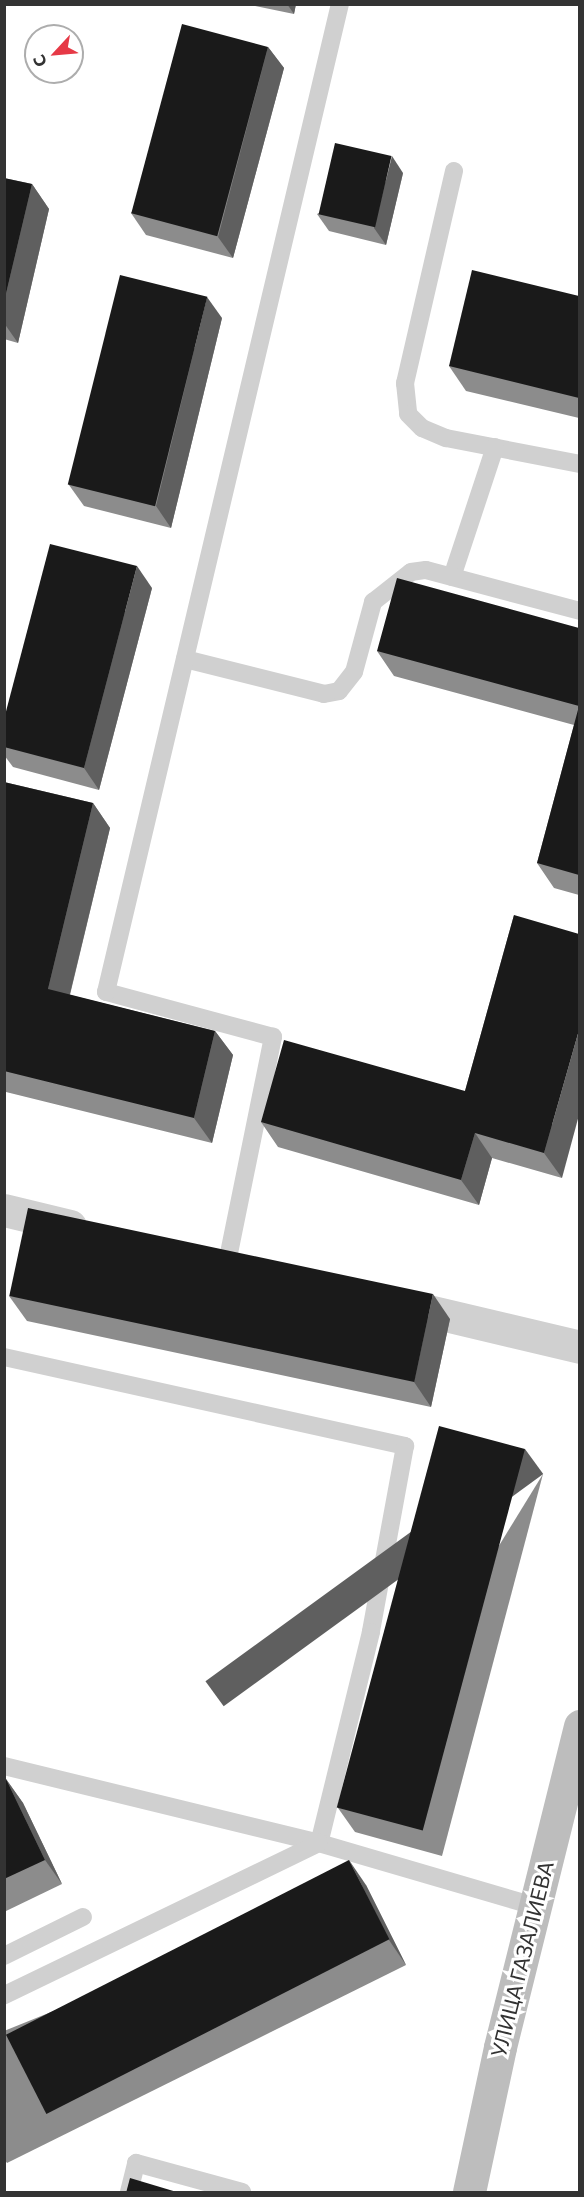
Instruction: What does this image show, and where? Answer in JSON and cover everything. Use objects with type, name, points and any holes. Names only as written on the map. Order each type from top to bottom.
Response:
[{"type":"main road","name":"УЛИЦА ГАЗАЛИЕВА","points":[[469,2193],[579,1726]]},
{"type":"street","points":[[4,1210],[105,1234]]},
{"type":"street","points":[[194,1255],[261,1271]]},
{"type":"street","points":[[372,1298],[579,1347]]},
{"type":"lane","points":[[227,1263],[273,1037],[106,992],[340,4]]},
{"type":"lane","points":[[454,171],[405,383],[408,414],[422,428],[446,438],[579,464]]},
{"type":"lane","points":[[452,577],[495,447]]},
{"type":"lane","points":[[185,659],[324,694],[339,691],[354,672],[373,602],[411,572],[426,570],[579,611]]},
{"type":"lane","points":[[4,1357],[405,1446],[371,1632],[319,1842]]},
{"type":"lane","points":[[4,1766],[319,1842],[535,1906]]},
{"type":"lane","points":[[6,1990],[319,1842]]},
{"type":"lane","points":[[4,1956],[83,1917]]},
{"type":"lane","points":[[129,2193],[136,2163],[242,2193]]},
{"type":"building","points":[[182,24],[268,47],[217,236],[131,213]]},
{"type":"building","points":[[335,143],[392,156],[375,227],[319,214]]},
{"type":"building","points":[[4,178],[32,184],[4,302]]},
{"type":"building","points":[[472,270],[579,296],[579,398],[449,366]]},
{"type":"building","points":[[120,275],[207,297],[155,506],[68,485]]},
{"type":"building","points":[[50,544],[137,566],[84,768],[4,747],[4,719]]},
{"type":"building","points":[[397,578],[579,628],[579,706],[377,651]]},
{"type":"building","points":[[579,706],[579,875],[537,863]]},
{"type":"building","points":[[4,782],[93,803],[48,989],[215,1031],[194,1118],[4,1071]]},
{"type":"building","points":[[514,915],[579,934],[579,1030],[544,1153],[475,1133],[461,1180],[261,1122],[284,1040],[465,1091]]},
{"type":"building","points":[[28,1208],[433,1294],[414,1382],[9,1296]]},
{"type":"building","points":[[439,1426],[525,1449],[423,1831],[337,1808]]},
{"type":"building","points":[[4,1779],[45,1860],[4,1879]]},
{"type":"building","points":[[349,1860],[389,1939],[46,2114],[6,2035]]},
{"type":"building","points":[[130,2178],[180,2193],[126,2193]]}]
